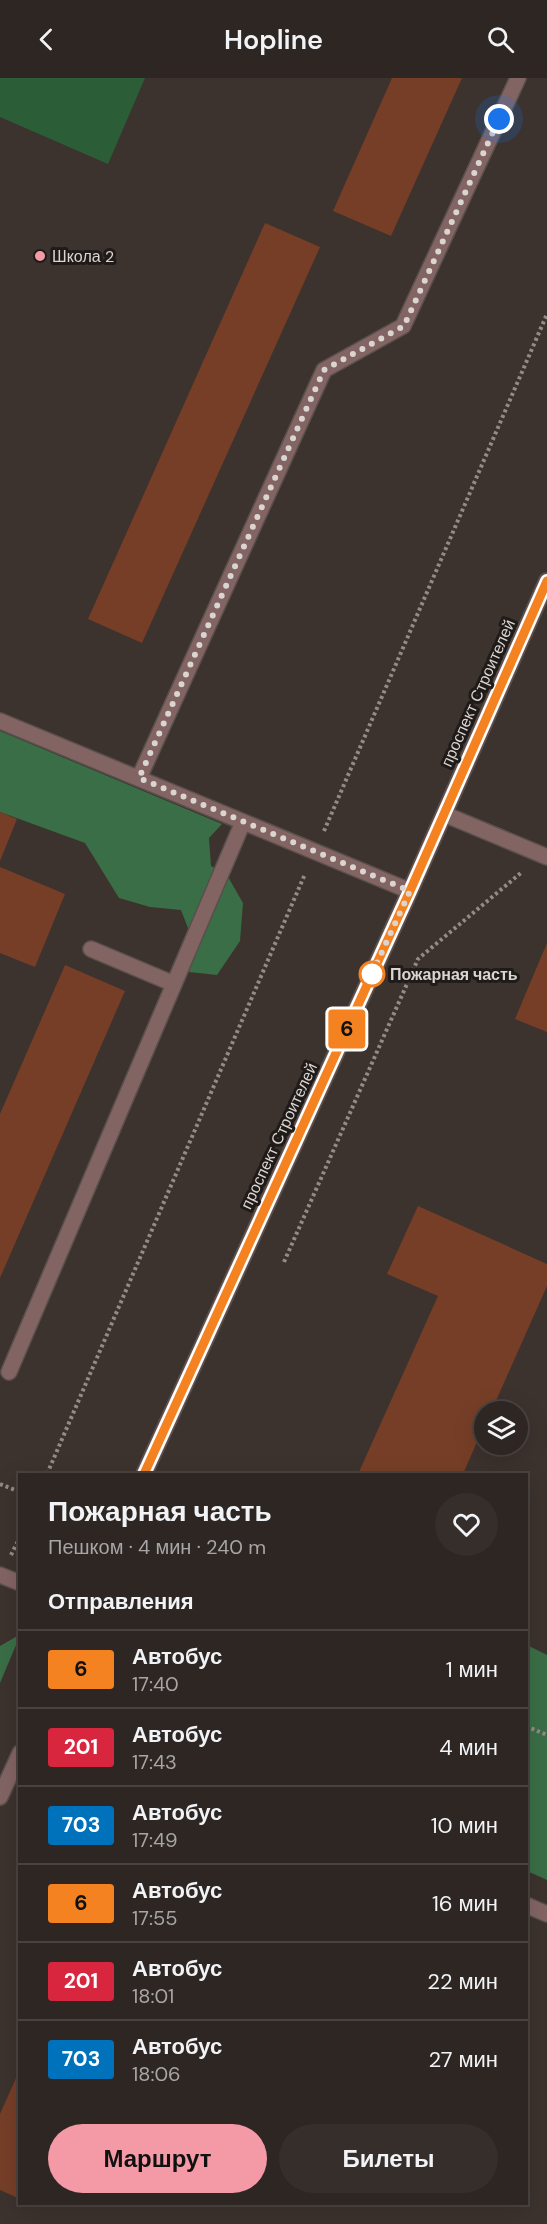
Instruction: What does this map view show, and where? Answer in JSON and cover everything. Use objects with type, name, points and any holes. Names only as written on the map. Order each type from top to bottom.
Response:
[{"type":"street","points":[[139,778],[324,370],[404,326],[518,78]]},
{"type":"street","name":"проспект Строителей","points":[[144,1473],[410,891],[547,581]]},
{"type":"street","points":[[0,720],[410,891]]},
{"type":"street","points":[[444,814],[545,856]]},
{"type":"street","points":[[9,1372],[243,822]]},
{"type":"street","points":[[91,949],[174,984]]},
{"type":"street","points":[[0,1575],[18,1582]]},
{"type":"street","points":[[0,1797],[18,1757]]},
{"type":"street","points":[[528,1906],[547,1914]]},
{"type":"path","points":[[46,1473],[547,314]]},
{"type":"path","points":[[284,1262],[418,959],[545,856]]},
{"type":"path","points":[[0,1484],[18,1491]]},
{"type":"path","points":[[528,1727],[547,1735]]},
{"type":"green space","points":[[0,78],[145,78],[108,164],[0,117]]},
{"type":"green space","points":[[0,731],[222,824],[209,838],[211,866],[227,875],[243,903],[240,941],[217,975],[189,972],[193,941],[181,910],[150,907],[119,898],[85,843],[0,812]]},
{"type":"green space","points":[[18,1636],[0,1683],[0,1646]]},
{"type":"green space","points":[[528,1646],[547,1655],[547,1880],[528,1871]]},
{"type":"building","points":[[392,78],[462,78],[391,236],[333,211]]},
{"type":"building","points":[[265,223],[320,247],[142,643],[88,619]]},
{"type":"building","points":[[0,812],[17,819],[0,861]]},
{"type":"building","points":[[0,867],[65,894],[35,967],[0,953]]},
{"type":"building","points":[[547,943],[547,1032],[515,1019]]},
{"type":"building","points":[[65,965],[125,991],[0,1278],[0,1114]]},
{"type":"building","points":[[418,1206],[547,1264],[547,1286],[496,1401],[474,1401],[474,1449],[463,1473],[358,1473],[438,1296],[387,1274]]},
{"type":"building","points":[[18,2074],[18,2198],[0,2190],[0,2114]]},
{"type":"bus line","name":"6","points":[[144,1473],[410,891],[547,581]]},
{"type":"place","name":"Школа 2","points":[[40,256]]},
{"type":"place","name":"Пожарная часть","points":[[372,974]]},
{"type":"route","points":[[372,974],[370,978],[410,891],[139,778],[324,370],[404,326],[499,119]]}]
